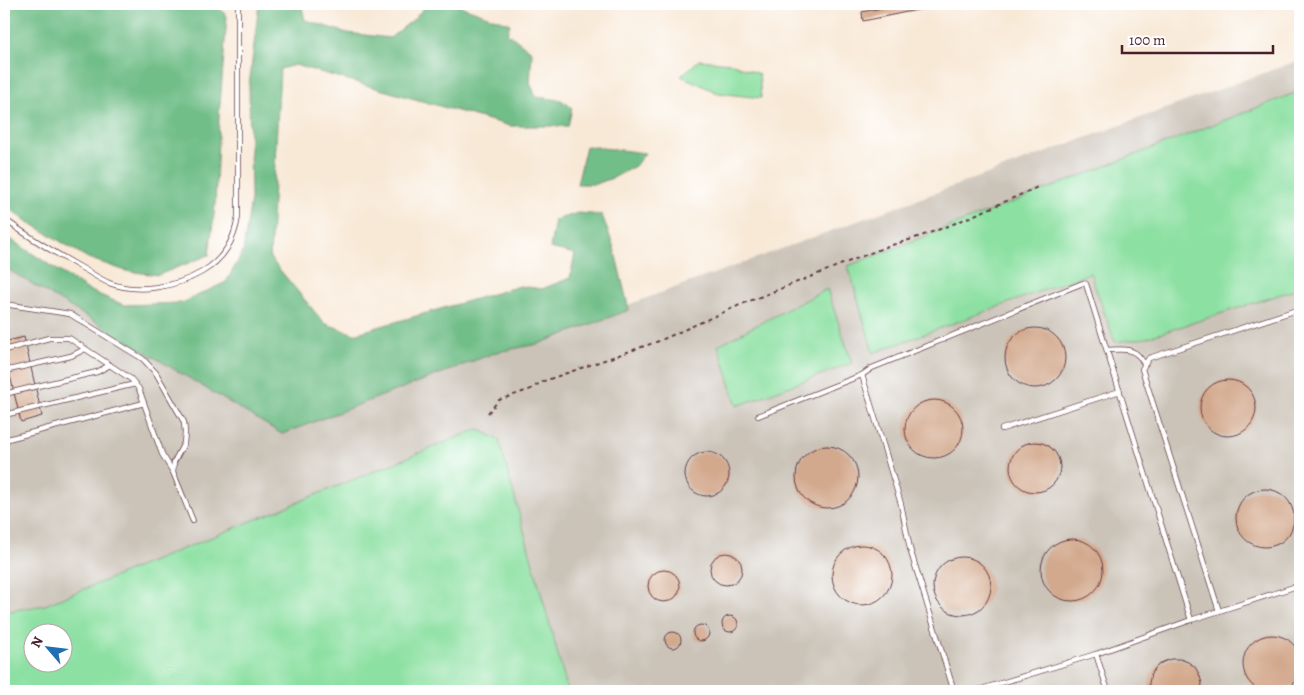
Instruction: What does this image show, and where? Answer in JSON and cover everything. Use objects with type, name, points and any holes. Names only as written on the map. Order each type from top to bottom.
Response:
[{"type":"lane","points":[[4,220],[85,269],[109,282],[126,287],[145,288],[171,285],[193,278],[214,265],[225,253],[232,241],[238,216],[238,4]]},
{"type":"lane","points":[[758,416],[1083,283],[1086,284],[1191,620]]},
{"type":"lane","points":[[4,304],[70,314],[143,360],[156,373],[184,422],[184,443],[174,462],[174,472]]},
{"type":"lane","points":[[1219,611],[1142,369],[1149,358],[1300,309]]},
{"type":"lane","points":[[4,350],[58,337],[69,338],[131,379],[139,389],[162,454],[174,472],[192,521]]},
{"type":"lane","points":[[4,372],[71,356],[85,349]]},
{"type":"lane","points":[[1108,350],[1122,349],[1136,352],[1144,364]]},
{"type":"lane","points":[[4,394],[97,372],[110,365]]},
{"type":"lane","points":[[862,375],[901,504],[913,558],[953,688],[956,691]]},
{"type":"lane","points":[[4,415],[135,384]]},
{"type":"lane","points":[[1002,429],[1120,391]]},
{"type":"lane","points":[[4,440],[144,403]]},
{"type":"lane","points":[[975,691],[1096,654],[1191,620],[1300,585]]},
{"type":"lane","points":[[1096,654],[1108,691]]},
{"type":"path","points":[[488,413],[499,400],[506,396],[531,389],[542,382],[659,341],[742,304],[888,246],[951,224],[1040,186]]},
{"type":"shaded area","points":[[1300,60],[1300,691],[4,691],[4,267],[6,266],[290,428]]},
{"type":"green space","points":[[4,4],[215,4],[227,16],[219,117],[215,206],[209,255],[158,275],[126,271],[88,258],[25,220],[4,204]]},
{"type":"green space","points":[[259,4],[301,4],[305,20],[347,33],[390,38],[414,19],[427,4],[460,6],[510,24],[507,33],[532,52],[530,83],[536,97],[561,100],[572,108],[568,126],[510,126],[295,65],[280,69],[270,258],[324,323],[354,334],[520,286],[542,289],[570,278],[575,254],[550,248],[555,220],[578,213],[602,215],[614,248],[629,310],[538,344],[497,352],[282,434],[4,267],[4,235],[88,290],[124,305],[182,303],[226,282],[243,252],[251,199],[249,86]]},
{"type":"green space","points":[[699,60],[730,63],[759,74],[761,98],[718,93],[681,76]]},
{"type":"green space","points":[[1300,91],[1300,288],[1146,338],[1115,342],[1090,273],[873,353],[848,266]]},
{"type":"green space","points":[[586,146],[645,153],[635,166],[615,177],[596,184],[577,184]]},
{"type":"green space","points":[[827,289],[852,363],[737,406],[718,345]]},
{"type":"green space","points":[[478,429],[499,440],[568,691],[4,691],[4,612],[45,605]]},
{"type":"building","points":[[901,4],[930,4],[931,7],[863,21],[862,12]]},
{"type":"building","points":[[1035,328],[1052,333],[1060,341],[1065,358],[1060,375],[1052,383],[1035,388],[1018,383],[1010,375],[1005,358],[1010,341],[1018,333]]},
{"type":"building","points":[[24,337],[42,416],[21,422],[4,350],[4,342]]},
{"type":"building","points":[[1300,364],[1300,396],[1296,377]]},
{"type":"building","points":[[1228,380],[1239,382],[1248,388],[1254,397],[1256,408],[1254,419],[1248,428],[1239,434],[1228,436],[1217,434],[1208,428],[1202,419],[1200,408],[1202,397],[1208,388],[1217,382]]},
{"type":"building","points":[[928,400],[940,400],[955,408],[963,423],[963,435],[955,450],[940,458],[928,458],[913,450],[905,435],[905,423],[913,408]]},
{"type":"building","points":[[1035,442],[1049,446],[1056,453],[1060,467],[1056,481],[1049,488],[1035,492],[1021,488],[1014,481],[1010,467],[1014,453],[1021,446]]},
{"type":"building","points":[[827,446],[839,449],[849,455],[855,465],[858,477],[855,489],[849,499],[839,505],[827,508],[815,505],[805,499],[799,489],[796,477],[799,465],[805,455],[815,449]]},
{"type":"building","points":[[707,452],[719,456],[725,462],[729,474],[725,486],[719,492],[707,496],[695,492],[689,486],[685,474],[689,462],[695,456]]},
{"type":"building","points":[[1259,489],[1271,489],[1286,497],[1294,512],[1294,524],[1286,539],[1271,547],[1259,547],[1244,539],[1236,524],[1236,512],[1244,497]]},
{"type":"building","points":[[1072,539],[1089,544],[1094,548],[1098,553],[1103,570],[1098,587],[1094,592],[1089,596],[1072,601],[1055,596],[1050,592],[1046,587],[1041,570],[1046,553],[1050,548],[1055,544]]},
{"type":"building","points":[[862,545],[879,550],[887,558],[892,575],[887,592],[879,600],[862,605],[845,600],[837,592],[832,575],[837,558],[845,550]]},
{"type":"building","points":[[726,553],[732,554],[737,558],[741,563],[741,575],[737,580],[732,584],[726,585],[720,584],[715,580],[711,575],[710,569],[711,563],[715,558],[720,554]]},
{"type":"building","points":[[962,557],[973,559],[986,570],[991,586],[989,597],[978,610],[962,615],[951,613],[938,602],[933,586],[935,575],[946,562]]},
{"type":"building","points":[[664,570],[670,571],[675,575],[679,580],[679,592],[675,597],[670,601],[664,602],[658,601],[653,597],[649,592],[648,586],[649,580],[653,575],[658,571]]},
{"type":"building","points":[[730,616],[736,618],[738,624],[736,630],[730,632],[724,630],[722,624],[724,618]]},
{"type":"building","points":[[701,625],[707,627],[709,633],[707,639],[701,641],[695,639],[693,633],[695,627]]},
{"type":"building","points":[[673,632],[681,640],[673,648],[665,640]]},
{"type":"building","points":[[1272,635],[1288,640],[1296,648],[1301,664],[1296,680],[1288,688],[1272,693],[1256,688],[1248,680],[1243,664],[1248,648],[1256,640]]},
{"type":"building","points":[[1171,659],[1180,659],[1195,667],[1202,683],[1201,691],[1149,691],[1151,674],[1156,667]]}]
